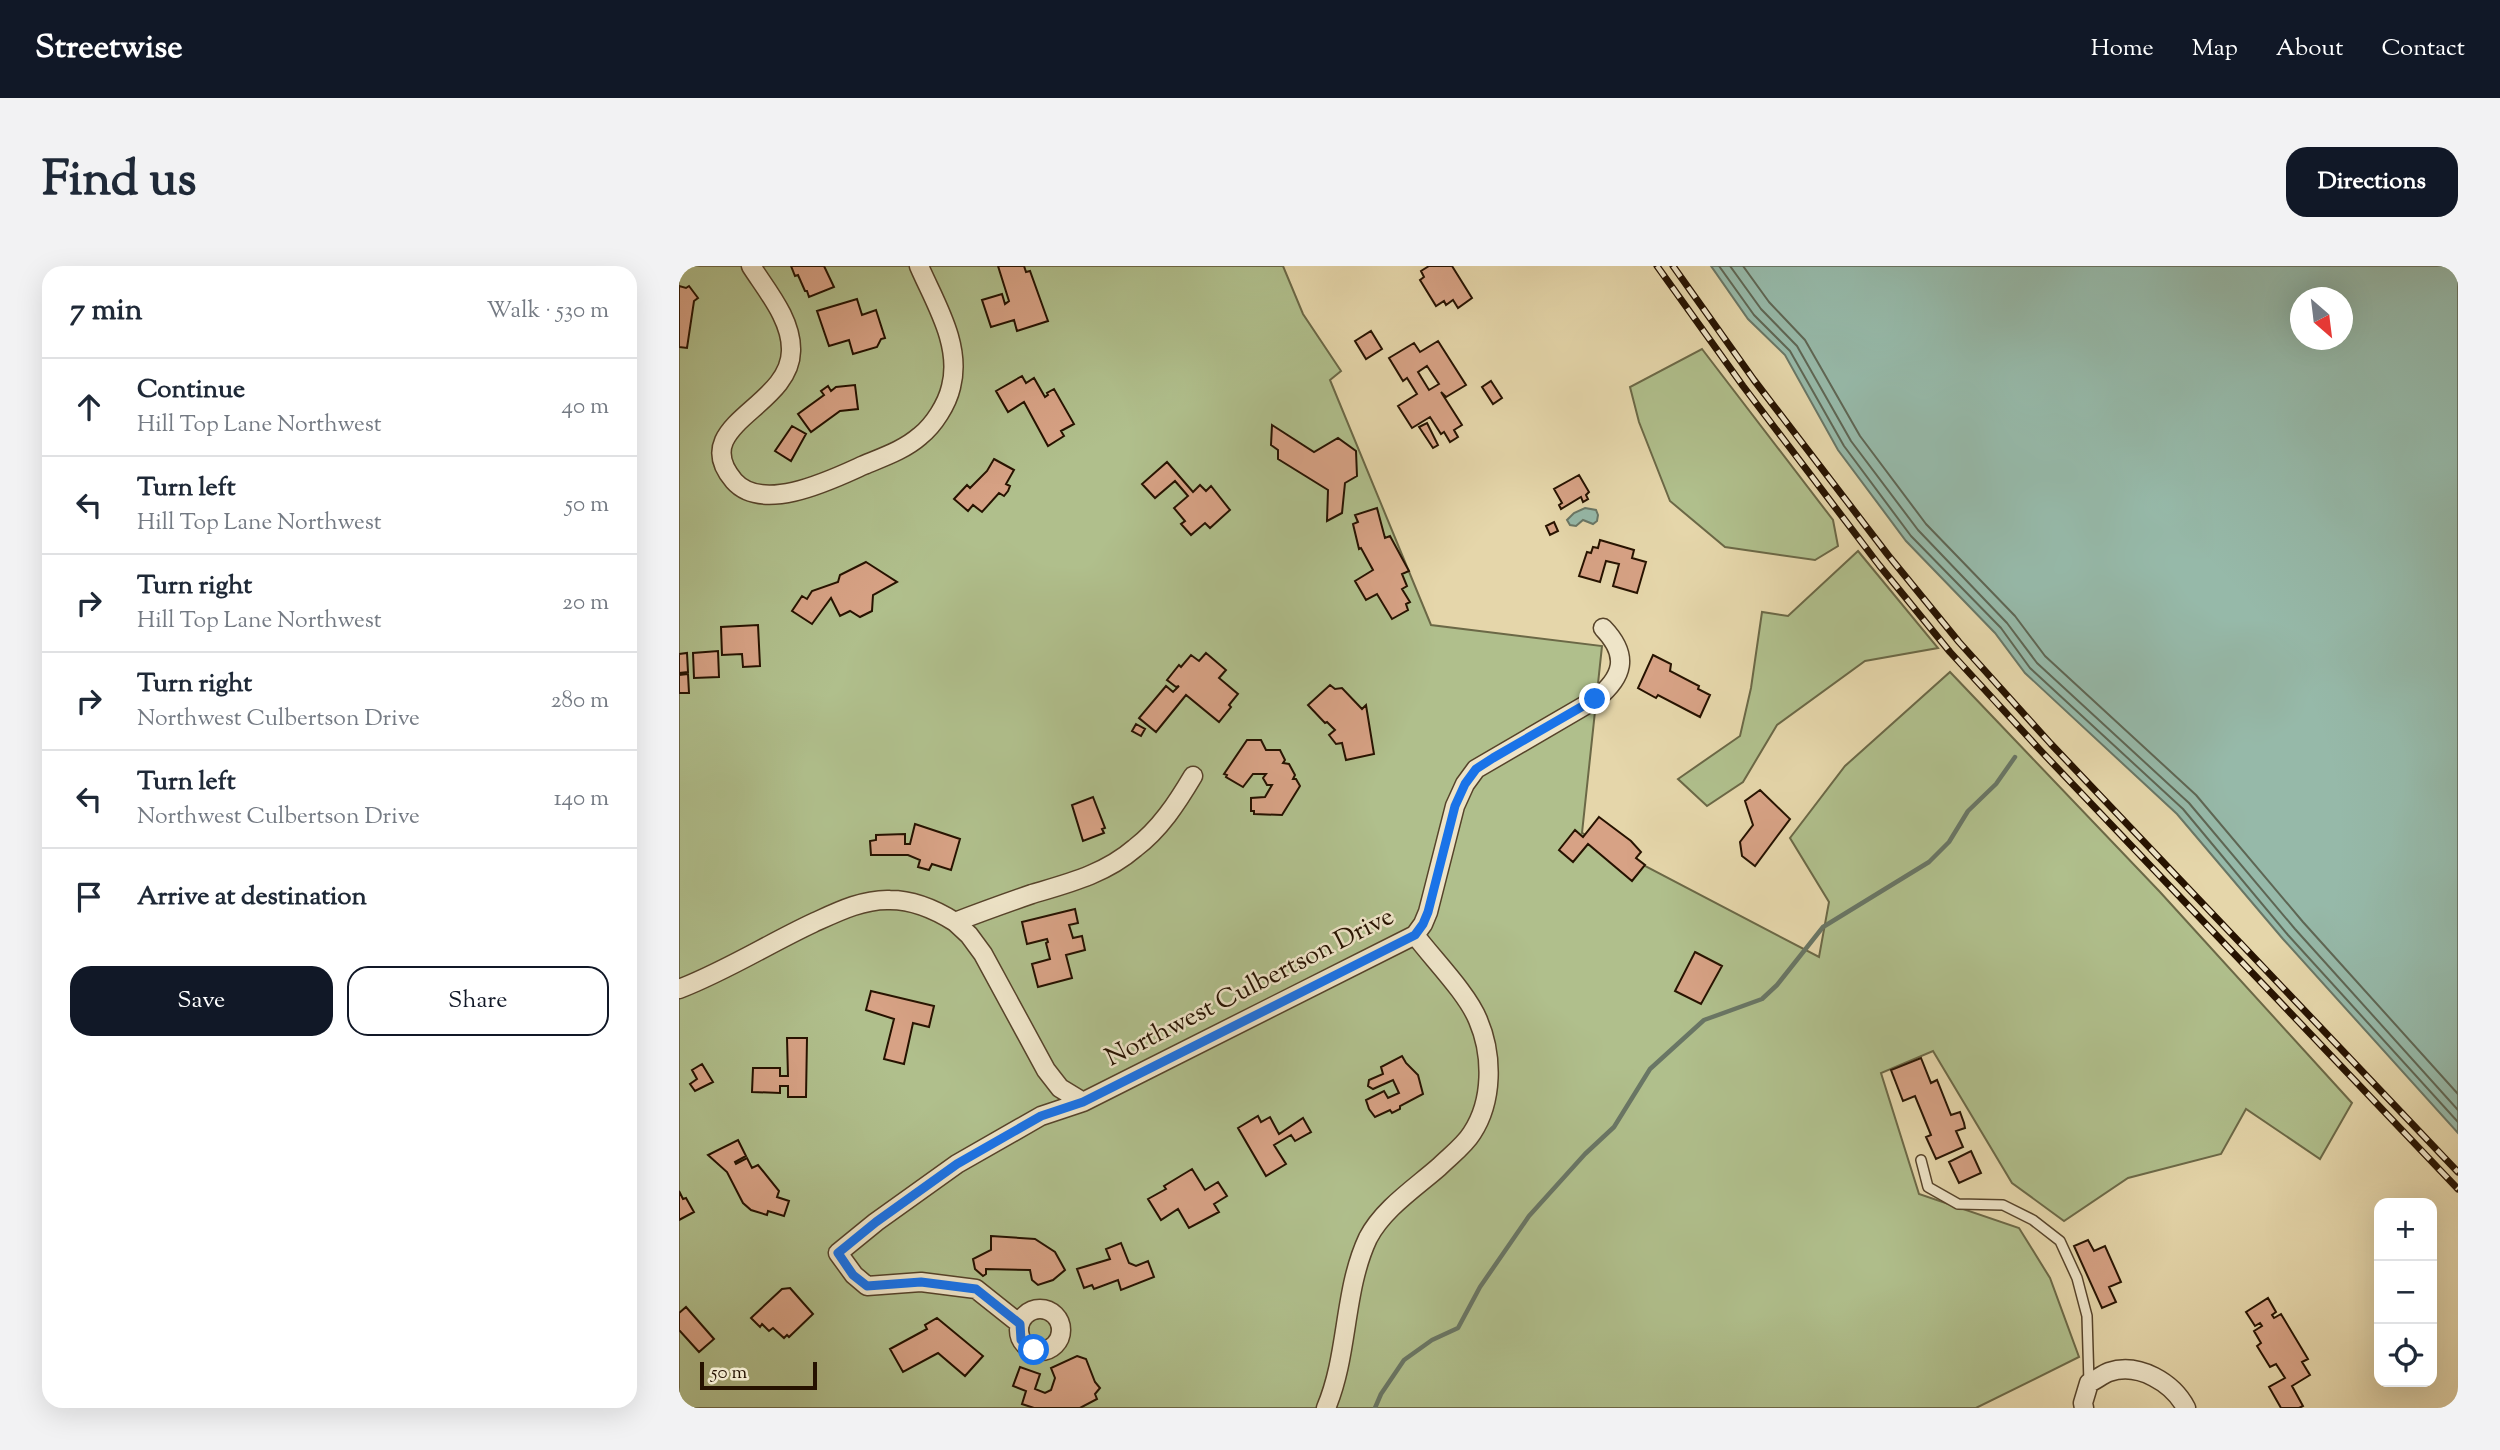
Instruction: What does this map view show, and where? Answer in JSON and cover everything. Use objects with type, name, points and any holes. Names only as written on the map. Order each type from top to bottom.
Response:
[{"type":"street","points":[[751,266],[784,319],[789,334],[790,360],[780,384],[731,427],[722,448],[725,465],[734,481],[747,491],[766,495],[795,492],[847,473],[904,447],[920,437],[931,425],[943,407],[951,387],[953,357],[944,324],[919,266]]},
{"type":"street","name":"Northwest Culbertson Drive","points":[[1020,1324],[976,1289],[921,1282],[867,1286],[853,1275],[838,1253],[957,1164],[1041,1116],[1083,1102],[1415,935],[1428,912],[1455,806],[1465,784],[1476,769],[1595,699],[1609,688],[1617,676],[1621,663],[1616,644],[1603,628]]},
{"type":"street","points":[[955,922],[1029,895],[1084,879],[1111,865],[1150,835],[1177,802],[1193,776]]},
{"type":"street","points":[[679,989],[837,912],[864,903],[891,900],[918,905],[939,912],[969,934],[983,954],[1046,1070],[1060,1088],[1083,1102]]},
{"type":"street","points":[[1326,1408],[1336,1377],[1361,1258],[1369,1237],[1381,1218],[1472,1134],[1483,1112],[1488,1087],[1488,1064],[1478,1018],[1415,935]]},
{"type":"street","points":[[2084,1408],[2089,1383],[2111,1371],[2140,1371],[2159,1378],[2181,1398],[2186,1408]]},
{"type":"lane","points":[[1921,1160],[1928,1187],[1958,1204],[2003,1205],[2033,1220],[2060,1241],[2077,1278],[2087,1315],[2089,1383]]},
{"type":"green space","points":[[679,266],[1283,266],[1303,314],[1341,371],[1330,380],[1431,625],[1602,646],[1582,833],[1819,957],[1829,902],[1790,838],[1845,766],[1950,672],[2160,892],[2352,1103],[2320,1159],[2246,1109],[2221,1154],[2128,1178],[2064,1221],[2012,1183],[1933,1051],[1881,1073],[1919,1194],[2019,1228],[2050,1278],[2079,1357],[1976,1408],[679,1408]]},
{"type":"green space","points":[[1702,349],[1833,520],[1838,546],[1815,560],[1725,547],[1670,501],[1639,422],[1630,387]]},
{"type":"green space","points":[[1858,551],[1938,648],[1865,661],[1777,725],[1743,782],[1707,806],[1678,779],[1740,736],[1751,688],[1762,612],[1788,616]]},
{"type":"water","points":[[1711,266],[2458,266],[2458,1133],[2283,939],[2177,814],[2025,673],[1995,633],[1906,541],[1838,450],[1785,355],[1748,319]]},
{"type":"water","points":[[1585,508],[1596,510],[1597,521],[1593,524],[1583,520],[1576,526],[1570,525],[1567,520]]},
{"type":"building","points":[[791,266],[824,266],[834,287],[809,297]]},
{"type":"building","points":[[998,266],[1024,266],[1026,272],[1030,271],[1048,321],[1017,331],[1014,320],[991,327],[982,300],[1002,294],[1005,304],[1009,301]]},
{"type":"building","points":[[1429,266],[1452,266],[1472,298],[1458,308],[1453,300],[1446,305],[1444,301],[1436,306],[1420,280],[1424,277],[1421,271]]},
{"type":"building","points":[[679,286],[689,286],[698,298],[694,301],[687,348],[679,347]]},
{"type":"building","points":[[857,299],[862,315],[876,310],[885,338],[881,339],[877,347],[853,354],[849,340],[829,346],[817,311]]},
{"type":"building","points":[[1371,331],[1382,349],[1366,359],[1355,341]]},
{"type":"building","points":[[1438,341],[1466,385],[1446,397],[1441,392],[1462,425],[1454,430],[1458,437],[1450,442],[1430,417],[1412,428],[1398,406],[1417,394],[1407,378],[1403,381],[1389,358],[1414,343],[1420,352]],"holes":[[[1427,366],[1439,384],[1429,390],[1418,372]]]},
{"type":"building","points":[[1022,376],[1026,383],[1034,378],[1045,397],[1054,389],[1074,424],[1061,431],[1064,436],[1048,446],[1024,402],[1008,412],[996,391]]},
{"type":"building","points":[[1491,381],[1502,398],[1493,404],[1482,387]]},
{"type":"building","points":[[855,385],[858,409],[840,411],[811,432],[798,414],[824,395],[821,391],[828,386],[831,391],[836,387]]},
{"type":"building","points":[[1427,423],[1438,445],[1433,448],[1419,427]]},
{"type":"building","points":[[1272,425],[1314,452],[1338,438],[1356,451],[1357,476],[1345,483],[1342,513],[1327,521],[1328,490],[1278,459],[1278,450],[1271,445]]},
{"type":"building","points":[[792,426],[806,434],[791,461],[775,451]]},
{"type":"building","points":[[994,459],[1014,470],[1006,484],[1010,486],[1008,491],[1004,496],[999,493],[982,512],[973,505],[968,511],[954,499],[967,485],[970,488],[987,471]]},
{"type":"building","points":[[1167,462],[1193,492],[1200,485],[1206,491],[1211,486],[1230,510],[1210,528],[1205,523],[1191,535],[1181,524],[1185,521],[1174,508],[1188,496],[1175,481],[1155,498],[1142,484]]},
{"type":"building","points":[[1579,475],[1589,492],[1586,495],[1588,499],[1583,502],[1581,497],[1561,509],[1559,505],[1562,503],[1554,489]]},
{"type":"building","points":[[1377,508],[1385,538],[1390,536],[1409,571],[1402,574],[1407,586],[1402,589],[1410,602],[1406,604],[1408,610],[1392,619],[1377,594],[1366,600],[1355,581],[1373,570],[1361,548],[1359,549],[1353,524],[1358,522],[1355,515]]},
{"type":"building","points":[[1554,522],[1558,531],[1550,535],[1546,526]]},
{"type":"building","points":[[1600,540],[1634,550],[1632,558],[1646,562],[1637,593],[1613,586],[1619,564],[1606,561],[1600,582],[1579,576],[1587,552],[1591,553],[1593,547],[1598,548]]},
{"type":"building","points":[[866,562],[897,582],[873,595],[872,611],[860,617],[850,611],[840,616],[831,598],[812,624],[792,611],[802,596],[807,599],[812,591],[838,582],[840,575]]},
{"type":"building","points":[[758,625],[760,666],[743,667],[742,654],[722,655],[721,627]]},
{"type":"building","points":[[718,651],[719,677],[694,678],[693,653]]},
{"type":"building","points":[[687,653],[688,672],[679,673],[679,654]]},
{"type":"building","points":[[1206,653],[1226,670],[1219,678],[1238,694],[1229,705],[1231,707],[1219,722],[1186,695],[1156,732],[1139,718],[1166,686],[1173,692],[1179,686],[1176,687],[1167,680],[1179,665],[1181,667],[1191,655],[1199,661]]},
{"type":"building","points":[[1653,655],[1671,664],[1670,671],[1710,695],[1700,717],[1658,695],[1656,698],[1638,688]]},
{"type":"building","points":[[688,674],[689,693],[679,693],[679,675]]},
{"type":"building","points":[[1330,685],[1335,689],[1342,688],[1362,709],[1366,705],[1374,754],[1346,760],[1342,743],[1336,744],[1329,735],[1335,730],[1308,705]]},
{"type":"building","points":[[1136,724],[1145,729],[1141,736],[1132,731]]},
{"type":"building","points":[[1247,740],[1261,740],[1266,750],[1280,750],[1285,760],[1283,763],[1289,764],[1295,775],[1293,779],[1296,779],[1300,786],[1282,815],[1254,814],[1254,811],[1251,811],[1251,798],[1265,797],[1272,785],[1267,785],[1263,778],[1266,774],[1253,774],[1243,787],[1224,774]]},
{"type":"building","points":[[1760,790],[1790,819],[1755,866],[1742,856],[1740,842],[1753,825],[1745,801]]},
{"type":"building","points":[[1093,797],[1105,828],[1102,829],[1104,833],[1083,841],[1072,805]]},
{"type":"building","points":[[1599,817],[1641,852],[1636,858],[1645,865],[1632,881],[1588,844],[1573,862],[1559,850],[1575,830],[1583,837]]},
{"type":"building","points":[[915,824],[960,839],[951,870],[932,864],[929,870],[918,867],[920,860],[908,855],[871,855],[870,841],[876,840],[876,835],[905,834],[905,844],[910,844]]},
{"type":"building","points":[[1075,909],[1078,923],[1069,925],[1073,938],[1082,936],[1085,950],[1066,955],[1072,978],[1038,987],[1032,964],[1050,959],[1046,943],[1048,942],[1047,939],[1027,944],[1022,922]]},
{"type":"building","points":[[1695,952],[1722,966],[1701,1004],[1675,991]]},
{"type":"building","points":[[871,991],[934,1006],[929,1027],[913,1023],[904,1064],[884,1059],[894,1019],[866,1010]]},
{"type":"building","points":[[787,1038],[807,1038],[806,1097],[788,1097],[788,1086],[780,1086],[780,1093],[752,1092],[753,1068],[780,1068],[780,1076],[788,1076]]},
{"type":"building","points":[[1402,1056],[1418,1075],[1423,1094],[1392,1113],[1390,1110],[1375,1117],[1366,1100],[1384,1091],[1388,1098],[1399,1093],[1393,1080],[1373,1089],[1368,1086],[1369,1080],[1383,1074],[1381,1067]]},
{"type":"building","points":[[1921,1058],[1931,1083],[1937,1080],[1951,1115],[1960,1112],[1965,1128],[1956,1131],[1963,1147],[1936,1159],[1926,1137],[1931,1135],[1915,1096],[1903,1101],[1891,1070]]},
{"type":"building","points":[[702,1064],[713,1082],[695,1091],[690,1084],[697,1079],[692,1070]]},
{"type":"building","points":[[1258,1116],[1261,1122],[1270,1117],[1279,1134],[1303,1118],[1311,1132],[1295,1141],[1291,1135],[1274,1145],[1286,1164],[1266,1176],[1238,1128]]},
{"type":"building","points":[[738,1140],[746,1156],[735,1162],[736,1164],[747,1158],[752,1168],[758,1165],[779,1191],[777,1197],[789,1201],[784,1216],[751,1210],[743,1203],[727,1172],[708,1155]]},
{"type":"building","points":[[1971,1151],[1981,1173],[1959,1183],[1949,1162]]},
{"type":"building","points":[[1192,1169],[1205,1190],[1218,1182],[1227,1196],[1214,1204],[1219,1212],[1189,1228],[1178,1209],[1161,1220],[1148,1199]]},
{"type":"building","points":[[679,1191],[694,1212],[679,1220]]},
{"type":"building","points":[[991,1236],[1035,1239],[1055,1252],[1065,1270],[1053,1280],[1038,1285],[1032,1280],[1030,1270],[986,1269],[983,1276],[975,1269],[973,1259],[991,1250]]},
{"type":"building","points":[[2088,1240],[2094,1251],[2105,1246],[2121,1282],[2109,1287],[2116,1302],[2102,1308],[2074,1246]]},
{"type":"building","points":[[1121,1243],[1129,1263],[1136,1266],[1148,1261],[1154,1277],[1121,1290],[1118,1280],[1094,1289],[1092,1285],[1084,1288],[1077,1269],[1110,1259],[1106,1249]]},
{"type":"building","points":[[790,1288],[813,1314],[789,1337],[787,1335],[784,1338],[773,1328],[769,1331],[762,1324],[760,1327],[751,1318],[782,1289]]},
{"type":"building","points":[[2268,1298],[2276,1312],[2272,1315],[2274,1318],[2281,1314],[2308,1359],[2302,1362],[2310,1375],[2292,1386],[2303,1406],[2299,1408],[2281,1408],[2269,1387],[2285,1378],[2276,1364],[2270,1367],[2257,1346],[2261,1343],[2254,1331],[2262,1326],[2260,1323],[2255,1326],[2246,1312]]},
{"type":"building","points":[[686,1307],[714,1339],[699,1352],[679,1330],[679,1313]]},
{"type":"building","points":[[937,1318],[983,1356],[965,1376],[938,1353],[903,1372],[890,1349],[927,1329],[925,1325]]},
{"type":"building","points":[[1077,1356],[1086,1359],[1100,1388],[1095,1394],[1097,1399],[1080,1408],[1034,1408],[1022,1404],[1026,1391],[1013,1386],[1020,1367],[1040,1374],[1035,1389],[1045,1393],[1051,1390],[1055,1378],[1051,1368]]},
{"type":"waterway","points":[[1375,1408],[1381,1394],[1404,1360],[1432,1340],[1458,1328],[1480,1287],[1529,1216],[1585,1154],[1614,1127],[1650,1069],[1704,1020],[1762,999],[1777,985],[1823,927],[1929,862],[1949,842],[1968,811],[1996,784],[2015,757]]},
{"type":"railway","points":[[1657,266],[1743,386],[1879,565],[1950,652],[2458,1189]]},
{"type":"railway","points":[[1673,266],[1754,380],[1888,555],[1959,642],[2051,744],[2458,1172]]},
{"type":"route","points":[[1034,1350],[1021,1340],[1020,1324],[976,1289],[921,1282],[867,1286],[853,1275],[838,1253],[957,1164],[1002,1137],[1041,1116],[1083,1102],[1415,935],[1428,912],[1455,806],[1465,784],[1476,769],[1595,699]]}]
